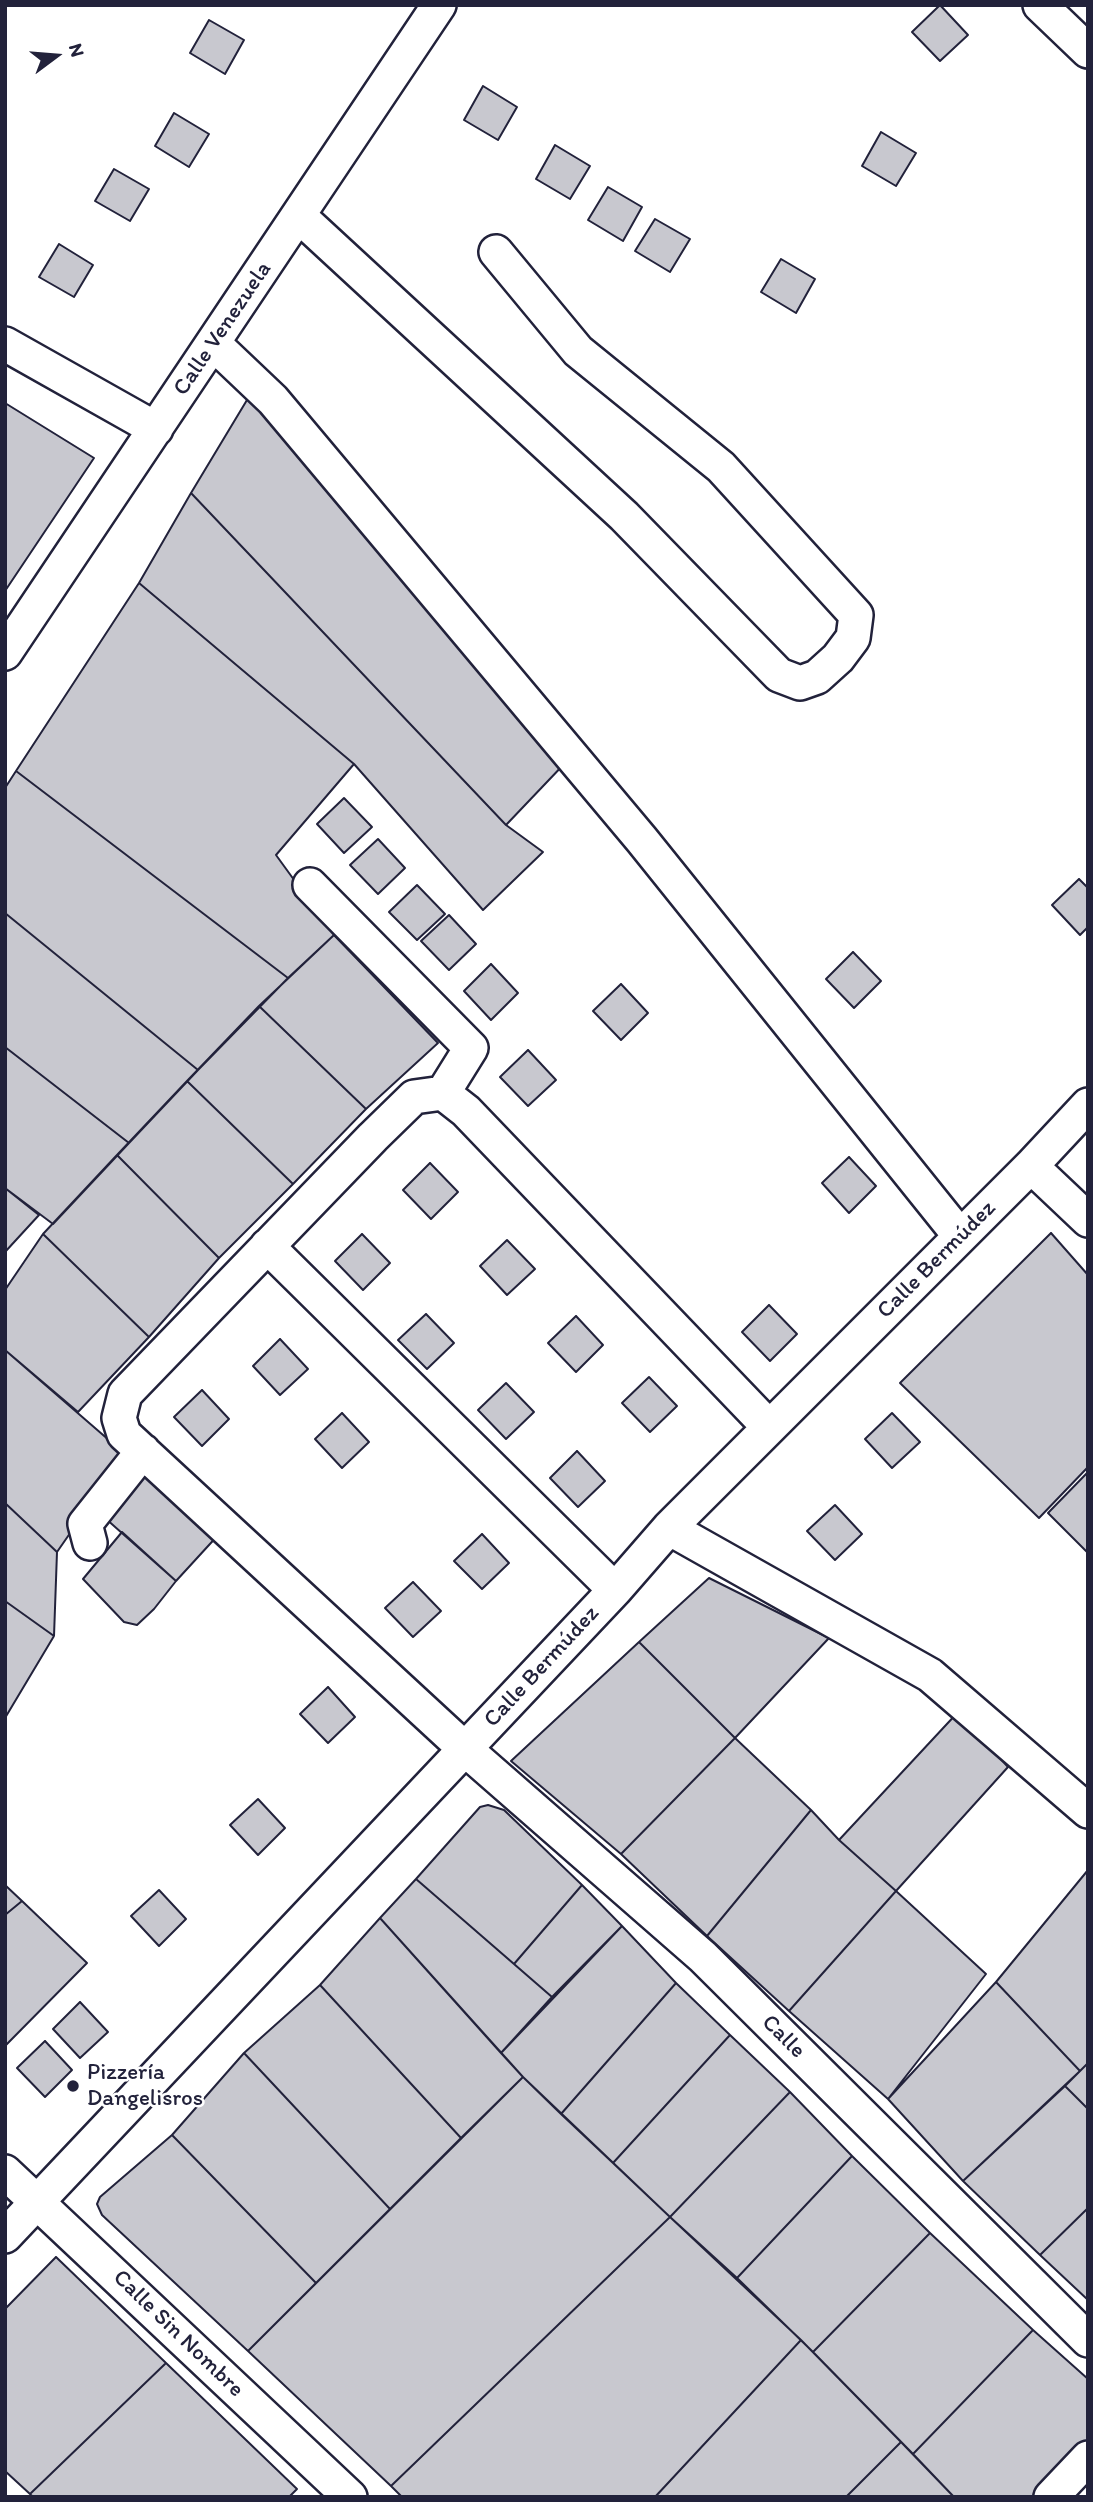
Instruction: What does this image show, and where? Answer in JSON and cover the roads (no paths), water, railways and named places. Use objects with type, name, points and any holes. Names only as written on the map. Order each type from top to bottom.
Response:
[{"type":"street","name":"Calle Venezuela","points":[[5,653],[439,5]]},
{"type":"street","points":[[1052,9],[1088,51]]},
{"type":"street","points":[[299,216],[624,516],[779,676],[800,683],[817,677],[838,658],[853,638],[856,615],[721,467],[578,351],[496,252]]},
{"type":"street","points":[[213,343],[274,400],[633,830],[960,1236]]},
{"type":"street","points":[[5,344],[156,429]]},
{"type":"street","points":[[310,885],[471,1048],[443,1093],[466,1111],[769,1427]]},
{"type":"street","name":"Calle","points":[[443,1093],[414,1097],[125,1394],[119,1418],[124,1434],[465,1749],[703,1957],[1088,2340]]},
{"type":"street","name":"Calle Bermúdez","points":[[5,2236],[615,1590],[669,1528],[1031,1166],[1088,1105]]},
{"type":"street","points":[[1031,1166],[1088,1220]]},
{"type":"street","points":[[267,1246],[615,1590]]},
{"type":"street","points":[[90,1543],[85,1524],[143,1451]]},
{"type":"street","points":[[669,1528],[930,1675],[1088,1811]]},
{"type":"street","name":"Calle Sin Nombre","points":[[5,2172],[350,2497]]},
{"type":"street","points":[[1051,2497],[1088,2458]]},
{"type":"place","name":"Pizzería Dangelisros","points":[[73,2086]]}]
